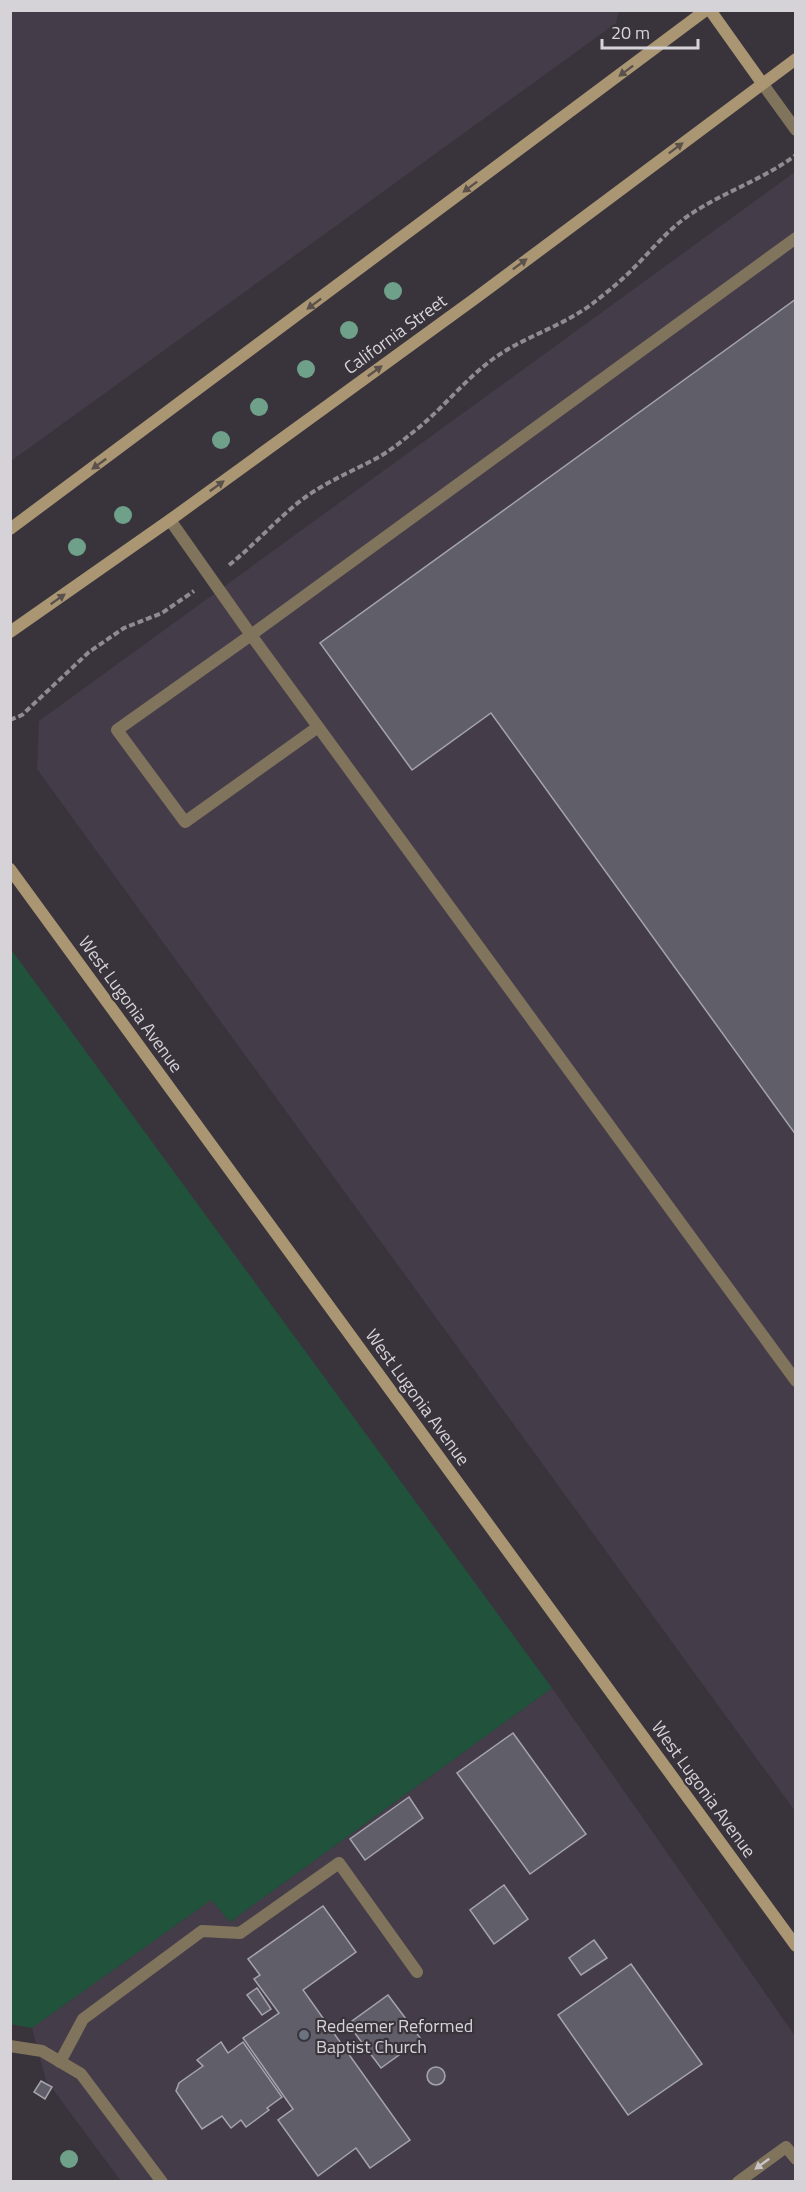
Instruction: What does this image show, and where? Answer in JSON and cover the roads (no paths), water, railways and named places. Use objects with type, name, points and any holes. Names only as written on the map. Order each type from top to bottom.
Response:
[{"type":"main road","points":[[10,529],[708,10],[762,83]]},
{"type":"main road","name":"California Street","points":[[10,632],[170,520],[473,300],[795,59]]},
{"type":"main road","name":"West Lugonia Avenue","points":[[10,869],[795,1946]]},
{"type":"lane","points":[[762,83],[795,130]]},
{"type":"lane","points":[[318,727],[185,822],[117,730],[251,635],[795,238]]},
{"type":"lane","points":[[170,520],[251,635],[795,1381]]},
{"type":"lane","points":[[60,2062],[83,2019],[202,1931],[240,1933],[339,1863],[417,1972]]},
{"type":"lane","points":[[10,2046],[42,2052],[81,2074],[162,2181]]},
{"type":"lane","points":[[738,2181],[786,2147],[795,2159]]},
{"type":"place","name":"Redeemer Reformed Baptist Church","points":[[304,2035]]}]
